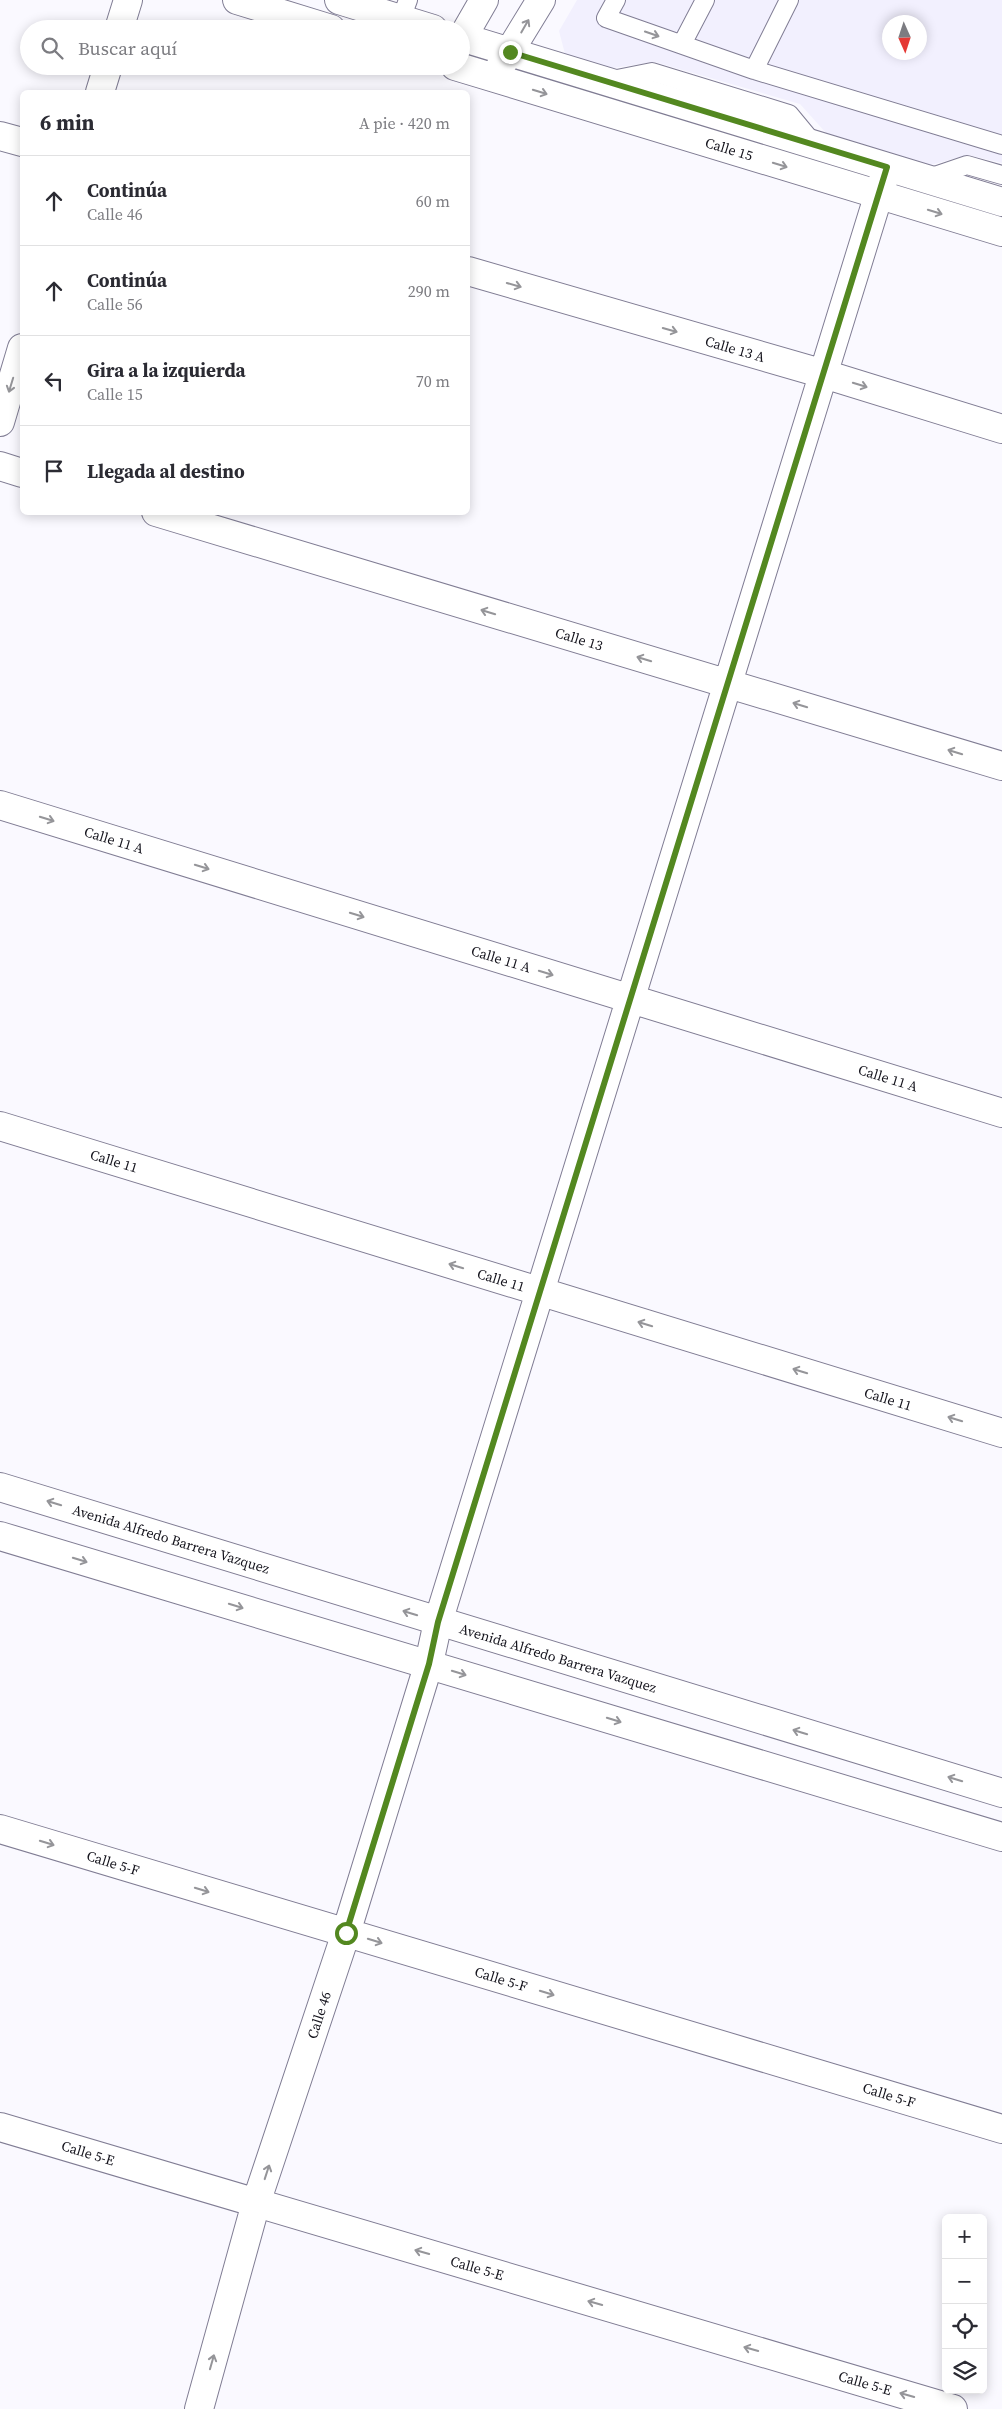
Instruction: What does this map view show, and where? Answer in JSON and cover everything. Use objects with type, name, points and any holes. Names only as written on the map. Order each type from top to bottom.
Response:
[{"type":"street","points":[[122,20],[128,0]]},
{"type":"street","points":[[237,0],[302,20]]},
{"type":"street","points":[[339,0],[405,10],[420,20]]},
{"type":"street","points":[[470,24],[484,0]]},
{"type":"street","points":[[494,78],[540,0]]},
{"type":"street","name":"Calle 15","points":[[470,40],[1002,202]]},
{"type":"street","name":"Calle 15","points":[[470,71],[1002,232]]},
{"type":"street","points":[[101,90],[105,75]]},
{"type":"street","points":[[0,136],[20,141]]},
{"type":"street","name":"Calle 46","points":[[199,2409],[256,2203],[346,1933],[429,1664],[438,1622],[887,167]]},
{"type":"street","name":"Calle 13 A","points":[[470,272],[824,374],[1002,429]]},
{"type":"street","points":[[0,422],[20,355]]},
{"type":"street","points":[[0,466],[20,472]]},
{"type":"street","name":"Calle 13","points":[[166,515],[1002,766]]},
{"type":"street","name":"Calle 11 A","points":[[0,805],[1002,1113]]},
{"type":"street","name":"Calle 11","points":[[0,1126],[1002,1433]]},
{"type":"street","name":"Avenida Alfredo Barrera Vazquez","points":[[0,1487],[1002,1793]]},
{"type":"street","points":[[0,1536],[1002,1837]]},
{"type":"street","name":"Calle 5-F","points":[[0,1829],[1002,2129]]},
{"type":"street","name":"Calle 5-E","points":[[0,2127],[953,2409]]},
{"type":"lane","points":[[616,0],[606,18],[754,70],[1002,145]]},
{"type":"lane","points":[[682,44],[705,0]]},
{"type":"lane","points":[[754,70],[790,0]]},
{"type":"lane","points":[[925,179],[967,165],[1002,175]]},
{"type":"shaded area","points":[[577,0],[1002,0],[1002,163],[968,155],[927,166],[827,134],[800,104],[655,62],[605,69],[565,54],[559,31]]},
{"type":"route","points":[[346,1933],[429,1664],[438,1622],[887,167],[510,52]]}]
